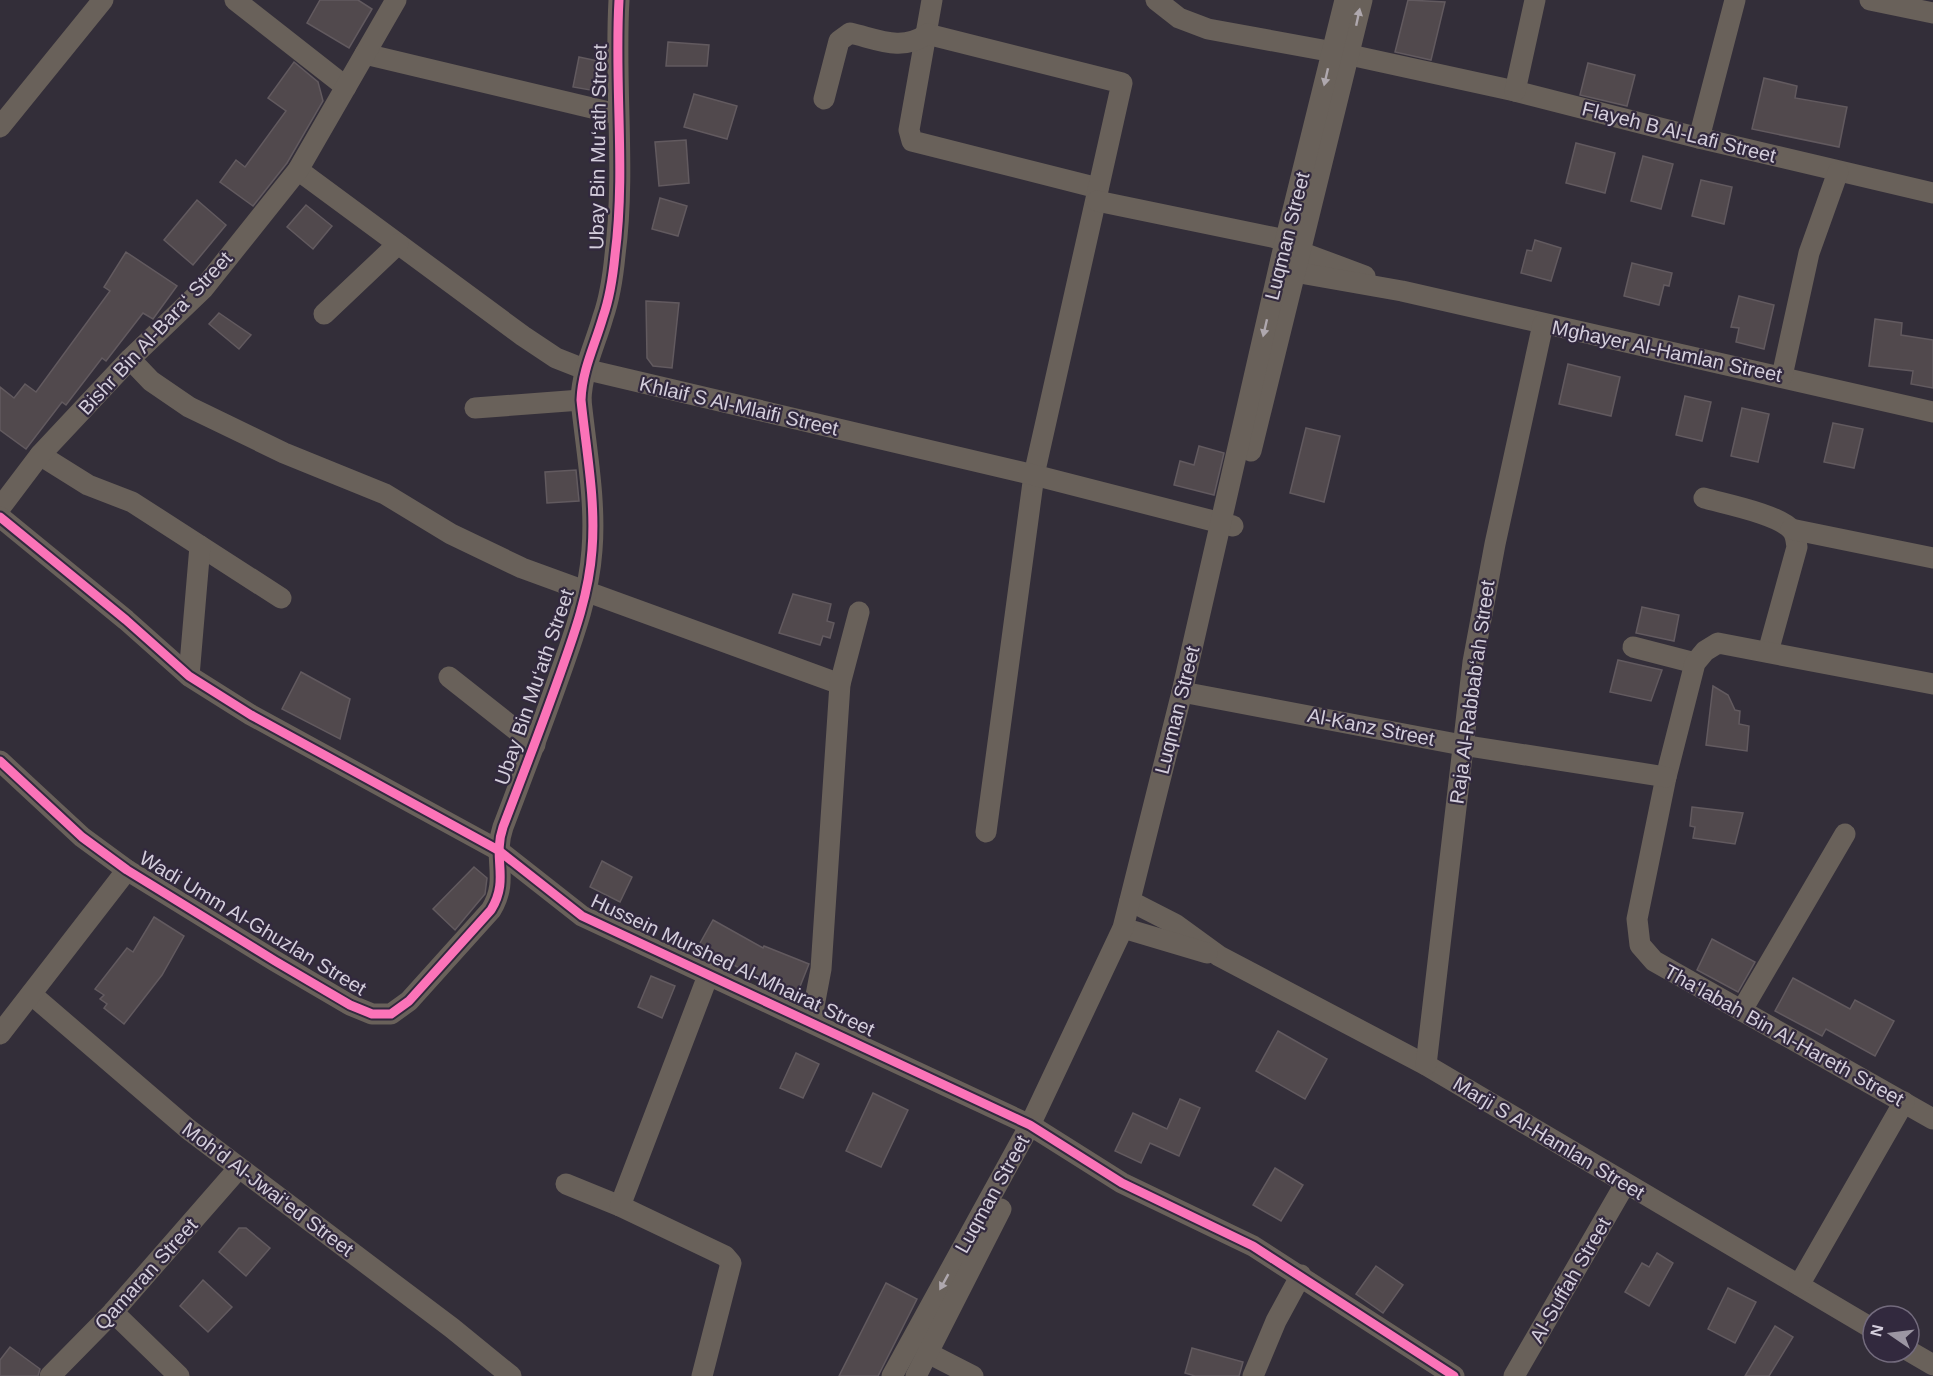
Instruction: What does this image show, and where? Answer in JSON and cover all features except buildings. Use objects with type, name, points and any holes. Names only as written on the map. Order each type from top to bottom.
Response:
[{"type":"street","points":[[0,127],[103,0]]},
{"type":"street","points":[[235,0],[346,87]]},
{"type":"street","name":"Bishr Bin Al-Bara‘ Street","points":[[0,508],[40,455],[130,359],[203,289],[298,170],[396,0]]},
{"type":"street","name":"Ubay Bin Mu‘ath Street","points":[[498,850],[587,590],[592,549],[592,501],[580,400],[584,369],[604,316],[616,252],[619,204],[616,53],[619,0]]},
{"type":"street","points":[[824,99],[839,40],[850,33],[900,45],[915,43],[927,34],[932,0]]},
{"type":"street","name":"Flayeh B Al-Lafi Street","points":[[1156,0],[1179,18],[1208,29],[1341,54],[1515,91],[1933,194]]},
{"type":"street","name":"Luqman Street","points":[[1341,54],[1345,0]]},
{"type":"street","name":"Luqman Street","points":[[916,1376],[1036,1129],[1128,930],[1189,693],[1226,524],[1287,271],[1290,246],[1341,54],[1362,0]]},
{"type":"street","points":[[1515,91],[1535,0]]},
{"type":"street","points":[[1699,138],[1735,0]]},
{"type":"street","points":[[1870,0],[1933,13]]},
{"type":"street","points":[[927,34],[1122,83],[1034,475],[986,832]]},
{"type":"street","name":"Mghayer Al-Hamlan Street","points":[[927,34],[909,130],[912,141],[1097,195],[1290,246],[1402,291]]},
{"type":"street","points":[[365,54],[617,114]]},
{"type":"street","name":"Khlaif S Al-Mlaifi Street","points":[[298,170],[523,336],[556,358],[584,369],[1034,475],[1226,524]]},
{"type":"street","points":[[1782,376],[1809,253],[1838,172]]},
{"type":"street","points":[[324,314],[398,244]]},
{"type":"street","name":"Mghayer Al-Hamlan Street","points":[[1287,271],[1402,291],[1933,412]]},
{"type":"street","name":"Raja Al-Rabbab‘ah Street","points":[[1426,1065],[1473,662],[1495,544],[1543,324]]},
{"type":"street","points":[[130,359],[151,381],[189,407],[284,453],[384,494],[451,534],[522,568],[840,684]]},
{"type":"street","points":[[475,408],[580,400]]},
{"type":"street","points":[[40,455],[88,485],[132,502],[281,598]]},
{"type":"street","points":[[1704,498],[1780,521],[1791,529],[1796,537],[1797,547],[1768,652]]},
{"type":"street","name":"Hussein Murshed Al-Mhairat Street","points":[[0,517],[126,620],[189,676],[251,715],[498,850],[582,916],[709,973],[1036,1129],[1122,1183],[1252,1246],[1454,1376]]},
{"type":"street","points":[[1791,529],[1933,558]]},
{"type":"street","points":[[189,676],[200,546]]},
{"type":"street","points":[[811,1022],[821,969],[840,684],[859,612]]},
{"type":"street","points":[[1666,777],[1695,663],[1705,651],[1718,643],[1933,684]]},
{"type":"street","points":[[1633,647],[1695,663]]},
{"type":"street","points":[[449,677],[535,745]]},
{"type":"street","name":"Al-Kanz Street","points":[[1189,693],[1462,745],[1666,777]]},
{"type":"street","name":"Wadi Umm Al-Ghuzlan Street","points":[[0,761],[82,837],[127,870],[350,1005],[372,1014],[391,1014],[409,1001],[490,910],[498,898],[502,882],[498,850]]},
{"type":"street","name":"Tha‘labah Bin Al-Hareth Street","points":[[1666,777],[1637,920],[1640,945],[1654,961],[1933,1119]]},
{"type":"street","points":[[1742,1010],[1845,834]]},
{"type":"street","points":[[0,1034],[127,870]]},
{"type":"street","name":"Marji S Al-Hamlan Street","points":[[1135,904],[1175,924],[1219,956],[1426,1065],[1861,1322]]},
{"type":"street","name":"Marji S Al-Hamlan Street","points":[[1128,930],[1219,956]]},
{"type":"street","points":[[620,1206],[709,973]]},
{"type":"street","name":"Moh'd Al-Jwai‘ed Street","points":[[31,994],[238,1169],[442,1321],[511,1376]]},
{"type":"street","points":[[1799,1285],[1904,1102]]},
{"type":"street","name":"Luqman Street","points":[[892,1376],[1036,1129]]},
{"type":"street","name":"Qamaran Street","points":[[50,1376],[113,1312],[238,1169]]},
{"type":"street","points":[[566,1184],[620,1206],[725,1256],[731,1263],[702,1376]]},
{"type":"street","name":"Al-Suffah Street","points":[[1514,1376],[1625,1184]]},
{"type":"street","points":[[1253,1376],[1276,1321],[1300,1275]]},
{"type":"street","points":[[113,1312],[179,1376]]},
{"type":"street","points":[[928,1353],[973,1376]]},
{"type":"cycle path","points":[[0,761],[82,837],[127,870],[275,961],[350,1005],[372,1014],[391,1014],[409,1001],[491,910],[497,899],[499,888],[499,849],[503,827],[570,646],[580,614],[590,566],[593,512],[581,400],[586,368],[609,294],[618,223],[620,191],[619,0]]},
{"type":"cycle path","points":[[0,517],[126,620],[189,676],[251,715],[498,850],[582,916],[1030,1125],[1122,1183],[1253,1246],[1454,1376]]}]
